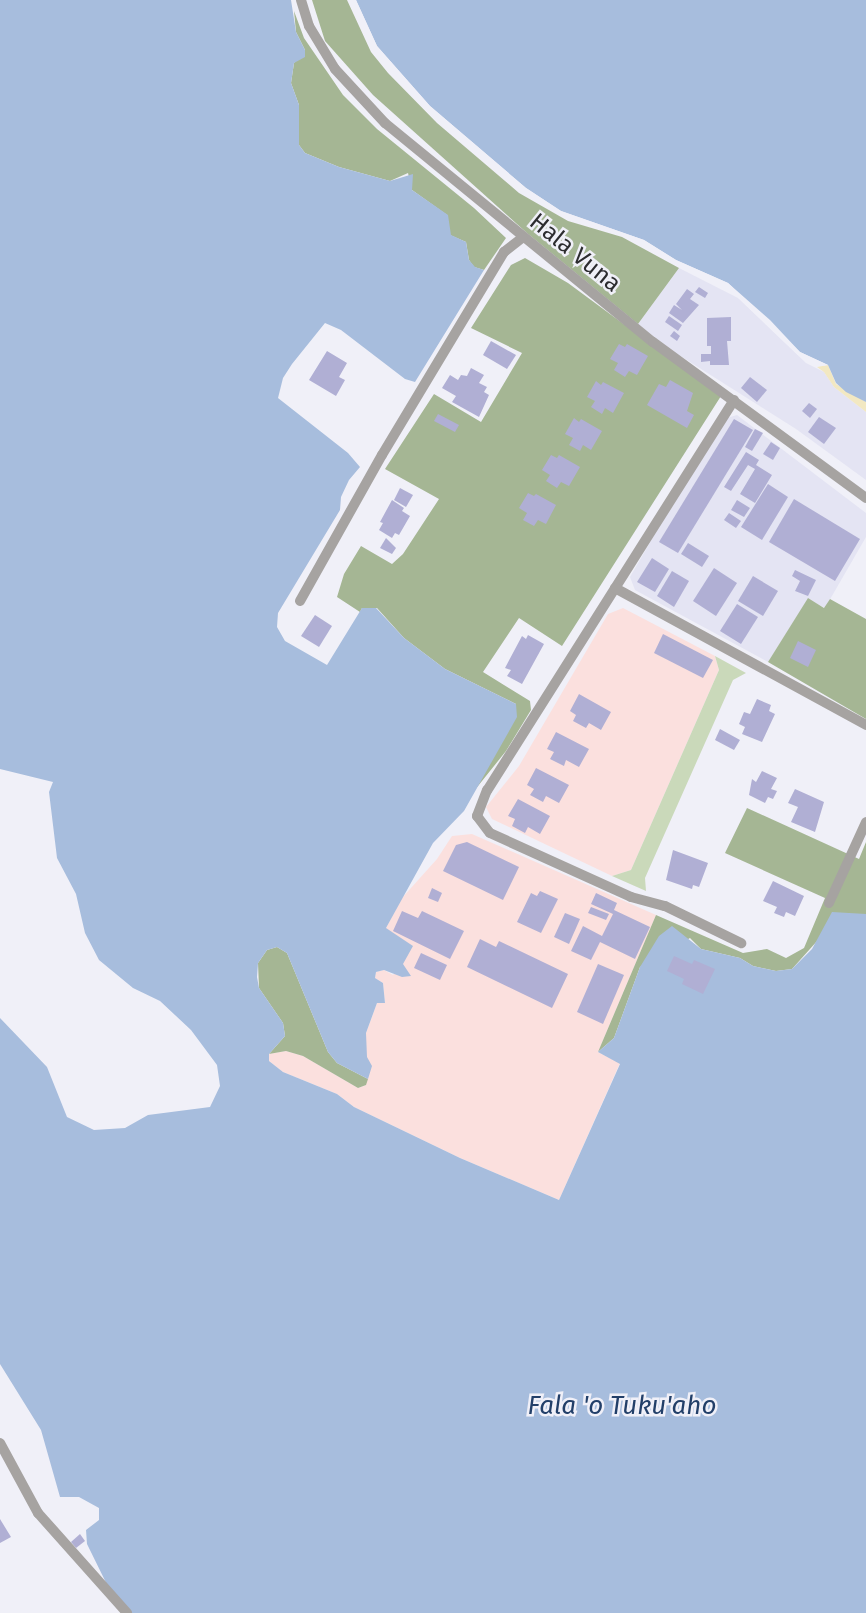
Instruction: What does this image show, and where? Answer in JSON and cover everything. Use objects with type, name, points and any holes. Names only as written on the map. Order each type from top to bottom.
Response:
[{"type":"street","name":"Hala Vuna","points":[[301,0],[309,26],[343,78],[385,123],[522,238],[653,342],[866,498]]},
{"type":"street","points":[[300,601],[382,455],[504,252],[522,238]]},
{"type":"street","points":[[734,400],[487,790],[477,816],[490,833],[631,897],[665,906],[741,943]]},
{"type":"street","points":[[615,588],[866,725]]},
{"type":"street","points":[[829,902],[866,822]]},
{"type":"street","points":[[0,1443],[38,1513],[127,1613]]},
{"type":"shaded area","points":[[679,268],[738,298],[806,363],[824,372],[834,387],[866,412],[866,480],[796,429],[671,350],[638,324]]},
{"type":"shaded area","points":[[737,415],[866,513],[866,537],[825,608],[808,599],[768,662],[635,590],[630,577],[727,418]]},
{"type":"shaded area","points":[[623,608],[715,656],[719,670],[631,870],[612,876],[492,819],[486,807],[519,766],[608,614]]},
{"type":"shaded area","points":[[472,834],[656,915],[598,1052],[620,1063],[559,1200],[460,1158],[354,1107],[337,1094],[283,1072],[269,1061],[269,1054],[286,1051],[303,1056],[358,1088],[366,1085],[366,1033],[377,1003],[385,1003],[383,983],[375,978],[376,972],[384,970],[393,975],[403,964],[386,928],[402,898],[437,859],[452,836]]},
{"type":"green space","points":[[312,0],[347,0],[371,52],[388,73],[437,123],[519,193],[568,221],[622,237],[679,268],[638,324],[527,233],[373,95],[325,41]]},
{"type":"green space","points":[[294,11],[304,38],[343,95],[377,129],[474,208],[506,238],[484,270],[474,267],[469,260],[466,242],[450,235],[447,215],[412,190],[408,173],[390,181],[339,167],[305,153],[299,145],[299,105],[291,83],[294,63],[305,50],[296,32]]},
{"type":"green space","points":[[525,258],[568,283],[721,396],[562,646],[519,618],[483,672],[530,701],[531,710],[506,751],[470,796],[505,736],[516,704],[445,669],[404,638],[377,608],[362,608],[360,612],[337,597],[344,574],[361,546],[392,564],[403,554],[439,499],[385,469],[434,394],[481,422],[522,353],[471,328],[511,265]]},
{"type":"green space","points":[[808,598],[824,608],[830,599],[866,619],[866,719],[768,662]]},
{"type":"green space","points":[[715,656],[746,673],[733,680],[645,878],[646,891],[612,876],[631,870],[719,670]]},
{"type":"green space","points":[[747,808],[859,859],[866,842],[866,914],[818,940],[792,969],[776,971],[753,966],[740,958],[701,949],[690,938],[640,967],[614,1038],[598,1052],[656,915],[743,953],[767,949],[786,958],[804,948],[825,898],[725,853]]},
{"type":"green space","points":[[277,947],[287,953],[328,1052],[337,1063],[368,1079],[366,1085],[358,1088],[303,1056],[286,1051],[269,1054],[285,1036],[283,1023],[259,988],[258,963],[267,950]]},
{"type":"sand","points":[[828,365],[836,384],[866,402],[866,412],[834,387],[817,367]]},
{"type":"water","name":"Fala 'o Tuku'aho","points":[[0,0],[291,0],[296,32],[305,50],[305,57],[294,63],[291,83],[299,105],[299,145],[305,153],[339,167],[390,181],[413,174],[412,190],[448,215],[451,235],[466,242],[469,260],[475,267],[484,270],[415,382],[405,379],[341,330],[325,323],[283,378],[278,398],[348,453],[360,467],[349,480],[341,497],[340,510],[278,613],[277,627],[285,641],[327,665],[362,608],[376,608],[404,638],[445,669],[516,704],[517,717],[464,811],[433,843],[386,928],[413,946],[403,964],[411,976],[402,977],[384,970],[376,972],[375,978],[383,983],[385,1003],[377,1003],[366,1033],[367,1057],[372,1066],[368,1079],[337,1063],[328,1052],[287,953],[277,947],[267,950],[258,963],[257,977],[259,988],[283,1023],[285,1036],[269,1054],[269,1061],[283,1072],[337,1094],[354,1107],[460,1158],[559,1200],[620,1064],[598,1052],[614,1038],[640,967],[659,936],[672,926],[701,949],[740,958],[753,966],[776,971],[792,969],[812,949],[832,912],[866,914],[866,1613],[126,1613],[117,1605],[87,1544],[86,1530],[99,1520],[99,1508],[79,1497],[60,1497],[41,1430],[0,1364],[0,1018],[47,1067],[67,1117],[94,1130],[125,1128],[148,1115],[210,1107],[220,1086],[217,1065],[191,1030],[160,1001],[133,988],[99,960],[85,933],[76,894],[57,858],[49,792],[53,782],[0,769]]},
{"type":"water","points":[[356,0],[866,0],[866,402],[846,392],[836,383],[828,365],[800,352],[728,283],[676,260],[644,240],[561,211],[526,188],[430,106],[377,46]]},
{"type":"pier","points":[[353,0],[356,0],[377,46],[430,106],[526,188],[561,211],[644,240],[676,260],[728,283],[770,320],[800,352],[828,365],[822,366],[798,355],[726,286],[675,263],[643,243],[560,214],[523,191],[441,121],[389,65],[374,47]]},
{"type":"building","points":[[699,287],[708,293],[705,298],[695,292]]},
{"type":"building","points":[[687,289],[694,294],[690,299],[699,305],[683,323],[669,313],[674,305],[682,310],[676,304]]},
{"type":"building","points":[[669,316],[682,325],[678,331],[665,322]]},
{"type":"building","points":[[731,317],[731,341],[727,341],[729,365],[701,362],[701,354],[711,354],[711,346],[707,346],[707,318]]},
{"type":"building","points":[[674,331],[680,336],[677,341],[670,336]]},
{"type":"building","points":[[491,341],[516,355],[507,369],[483,355]]},
{"type":"building","points":[[619,344],[625,347],[627,344],[648,356],[637,375],[629,371],[625,377],[614,370],[618,363],[610,359]]},
{"type":"building","points":[[327,351],[347,363],[339,377],[345,380],[336,396],[309,380]]},
{"type":"building","points":[[471,368],[484,375],[479,383],[487,387],[484,392],[489,395],[479,417],[452,402],[456,396],[442,388],[450,375],[458,380],[461,375],[467,376]]},
{"type":"building","points":[[750,377],[767,390],[757,402],[741,388]]},
{"type":"building","points":[[670,380],[693,393],[687,411],[694,415],[687,428],[647,405],[659,384],[666,387]]},
{"type":"building","points":[[596,381],[624,393],[613,413],[605,408],[602,414],[591,407],[595,401],[587,397]]},
{"type":"building","points":[[809,403],[817,409],[810,418],[802,411]]},
{"type":"building","points":[[438,414],[459,425],[455,432],[434,421]]},
{"type":"building","points":[[819,417],[836,428],[824,444],[808,432]]},
{"type":"building","points":[[574,418],[602,431],[591,450],[583,445],[580,451],[569,445],[573,438],[565,434]]},
{"type":"building","points":[[734,419],[753,430],[678,553],[659,542]]},
{"type":"building","points":[[755,429],[763,433],[752,451],[745,447]]},
{"type":"building","points":[[771,442],[780,448],[773,460],[763,454]]},
{"type":"building","points":[[746,452],[759,460],[756,465],[772,475],[755,503],[740,494],[755,469],[748,465],[731,491],[724,487]]},
{"type":"building","points":[[551,455],[557,458],[559,455],[580,467],[569,486],[561,482],[557,488],[546,481],[550,475],[542,470]]},
{"type":"building","points":[[768,484],[788,497],[762,540],[741,527]]},
{"type":"building","points":[[400,488],[413,495],[406,507],[394,500]]},
{"type":"building","points":[[528,493],[534,496],[536,494],[556,505],[546,524],[538,520],[534,526],[523,520],[527,513],[519,508]]},
{"type":"building","points":[[794,499],[860,539],[835,581],[769,542]]},
{"type":"building","points":[[392,500],[410,516],[399,535],[395,533],[392,538],[379,530],[383,523],[380,522]]},
{"type":"building","points":[[737,500],[750,508],[744,517],[731,510]]},
{"type":"building","points":[[729,513],[741,521],[736,528],[724,520]]},
{"type":"building","points":[[386,538],[396,548],[392,554],[380,548]]},
{"type":"building","points":[[688,543],[709,556],[702,567],[681,554]]},
{"type":"building","points":[[652,558],[669,569],[655,592],[637,582]]},
{"type":"building","points":[[714,568],[737,583],[716,616],[693,601]]},
{"type":"building","points":[[795,570],[816,580],[808,596],[795,591],[800,581],[792,576]]},
{"type":"building","points":[[672,571],[689,581],[674,607],[657,596]]},
{"type":"building","points":[[753,576],[778,591],[763,616],[738,601]]},
{"type":"building","points":[[737,604],[758,617],[741,644],[720,631]]},
{"type":"building","points":[[315,615],[332,626],[319,647],[301,636]]},
{"type":"building","points":[[663,634],[713,660],[703,678],[654,653]]},
{"type":"building","points":[[528,635],[544,644],[522,684],[507,676],[511,670],[505,668],[522,636],[526,639]]},
{"type":"building","points":[[798,641],[816,650],[808,667],[790,658]]},
{"type":"building","points":[[579,694],[611,712],[601,730],[589,723],[586,728],[573,721],[576,715],[570,711]]},
{"type":"building","points":[[757,699],[771,705],[769,711],[775,714],[762,742],[742,734],[745,727],[739,724],[744,712],[750,714]]},
{"type":"building","points":[[720,729],[740,740],[734,750],[715,740]]},
{"type":"building","points":[[556,732],[589,749],[579,767],[566,760],[564,766],[550,759],[554,752],[547,749]]},
{"type":"building","points":[[536,768],[569,785],[559,803],[546,796],[543,802],[530,795],[534,789],[527,785]]},
{"type":"building","points":[[762,771],[777,778],[771,789],[777,791],[773,799],[768,797],[765,803],[749,795],[752,779],[756,782]]},
{"type":"building","points":[[795,789],[824,802],[815,832],[791,822],[798,807],[788,803]]},
{"type":"building","points":[[518,799],[550,816],[540,834],[528,827],[525,833],[512,826],[515,819],[508,816]]},
{"type":"building","points":[[467,842],[519,867],[503,900],[443,871],[456,845]]},
{"type":"building","points":[[673,850],[708,863],[699,887],[693,885],[692,889],[666,880]]},
{"type":"building","points":[[773,881],[804,896],[795,916],[786,912],[784,917],[774,913],[777,907],[763,901]]},
{"type":"building","points":[[432,888],[442,893],[438,902],[428,898]]},
{"type":"building","points":[[540,891],[558,899],[541,933],[517,922],[531,893],[537,896]]},
{"type":"building","points":[[596,893],[617,903],[614,910],[650,927],[635,959],[600,942],[591,960],[571,951],[583,926],[602,936],[613,914],[591,904]]},
{"type":"building","points":[[591,907],[609,914],[606,920],[588,913]]},
{"type":"building","points":[[402,911],[418,918],[422,911],[464,931],[450,959],[393,931]]},
{"type":"building","points":[[565,913],[580,919],[569,944],[554,937]]},
{"type":"building","points":[[480,939],[496,947],[499,941],[568,974],[552,1008],[467,967]]},
{"type":"building","points":[[421,953],[447,965],[440,980],[414,968]]},
{"type":"building","points":[[674,956],[692,964],[694,960],[715,969],[703,994],[682,984],[684,979],[667,971]]},
{"type":"building","points":[[598,964],[624,975],[603,1024],[577,1012]]},
{"type":"building","points":[[0,1519],[11,1537],[0,1543]]},
{"type":"building","points":[[80,1534],[85,1541],[76,1548],[71,1542]]}]
